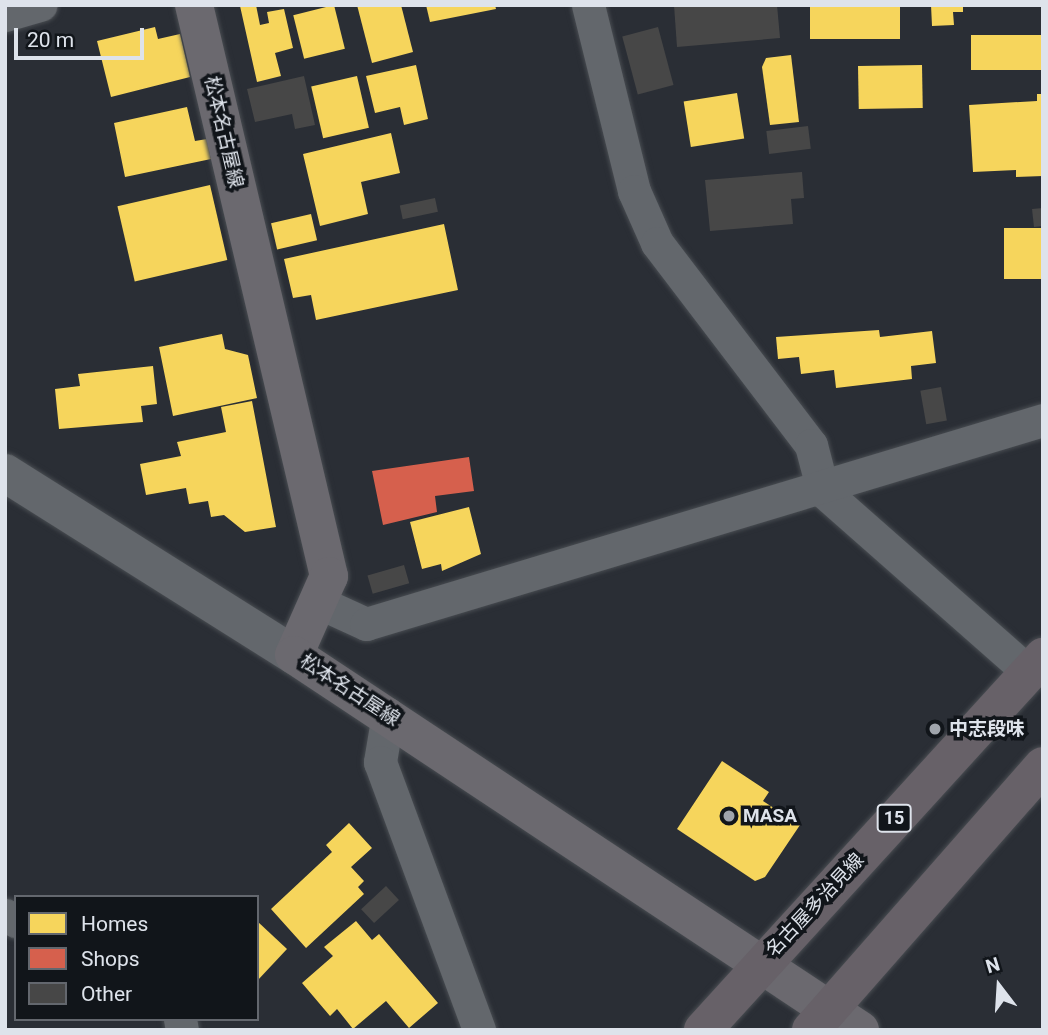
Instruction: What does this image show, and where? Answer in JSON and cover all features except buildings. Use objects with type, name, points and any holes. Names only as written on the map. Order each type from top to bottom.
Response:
[{"type":"main road","name":"松本名古屋線","points":[[194,5],[329,576],[294,655],[388,714],[761,964],[820,1019],[860,1030]]},
{"type":"main road","name":"名古屋多治見線","points":[[703,1030],[1036,665]]},
{"type":"main road","points":[[820,1019],[1043,766]]},
{"type":"street","points":[[5,15],[41,5]]},
{"type":"street","points":[[588,5],[635,191],[657,243],[811,444],[823,491],[1036,665]]},
{"type":"street","points":[[318,602],[366,624],[823,491],[1043,420]]},
{"type":"street","points":[[5,473],[294,655]]},
{"type":"street","points":[[388,714],[380,762],[479,1030]]},
{"type":"place","name":"中志段味","points":[[935,729]]},
{"type":"place","name":"MASA","points":[[729,816]]}]
